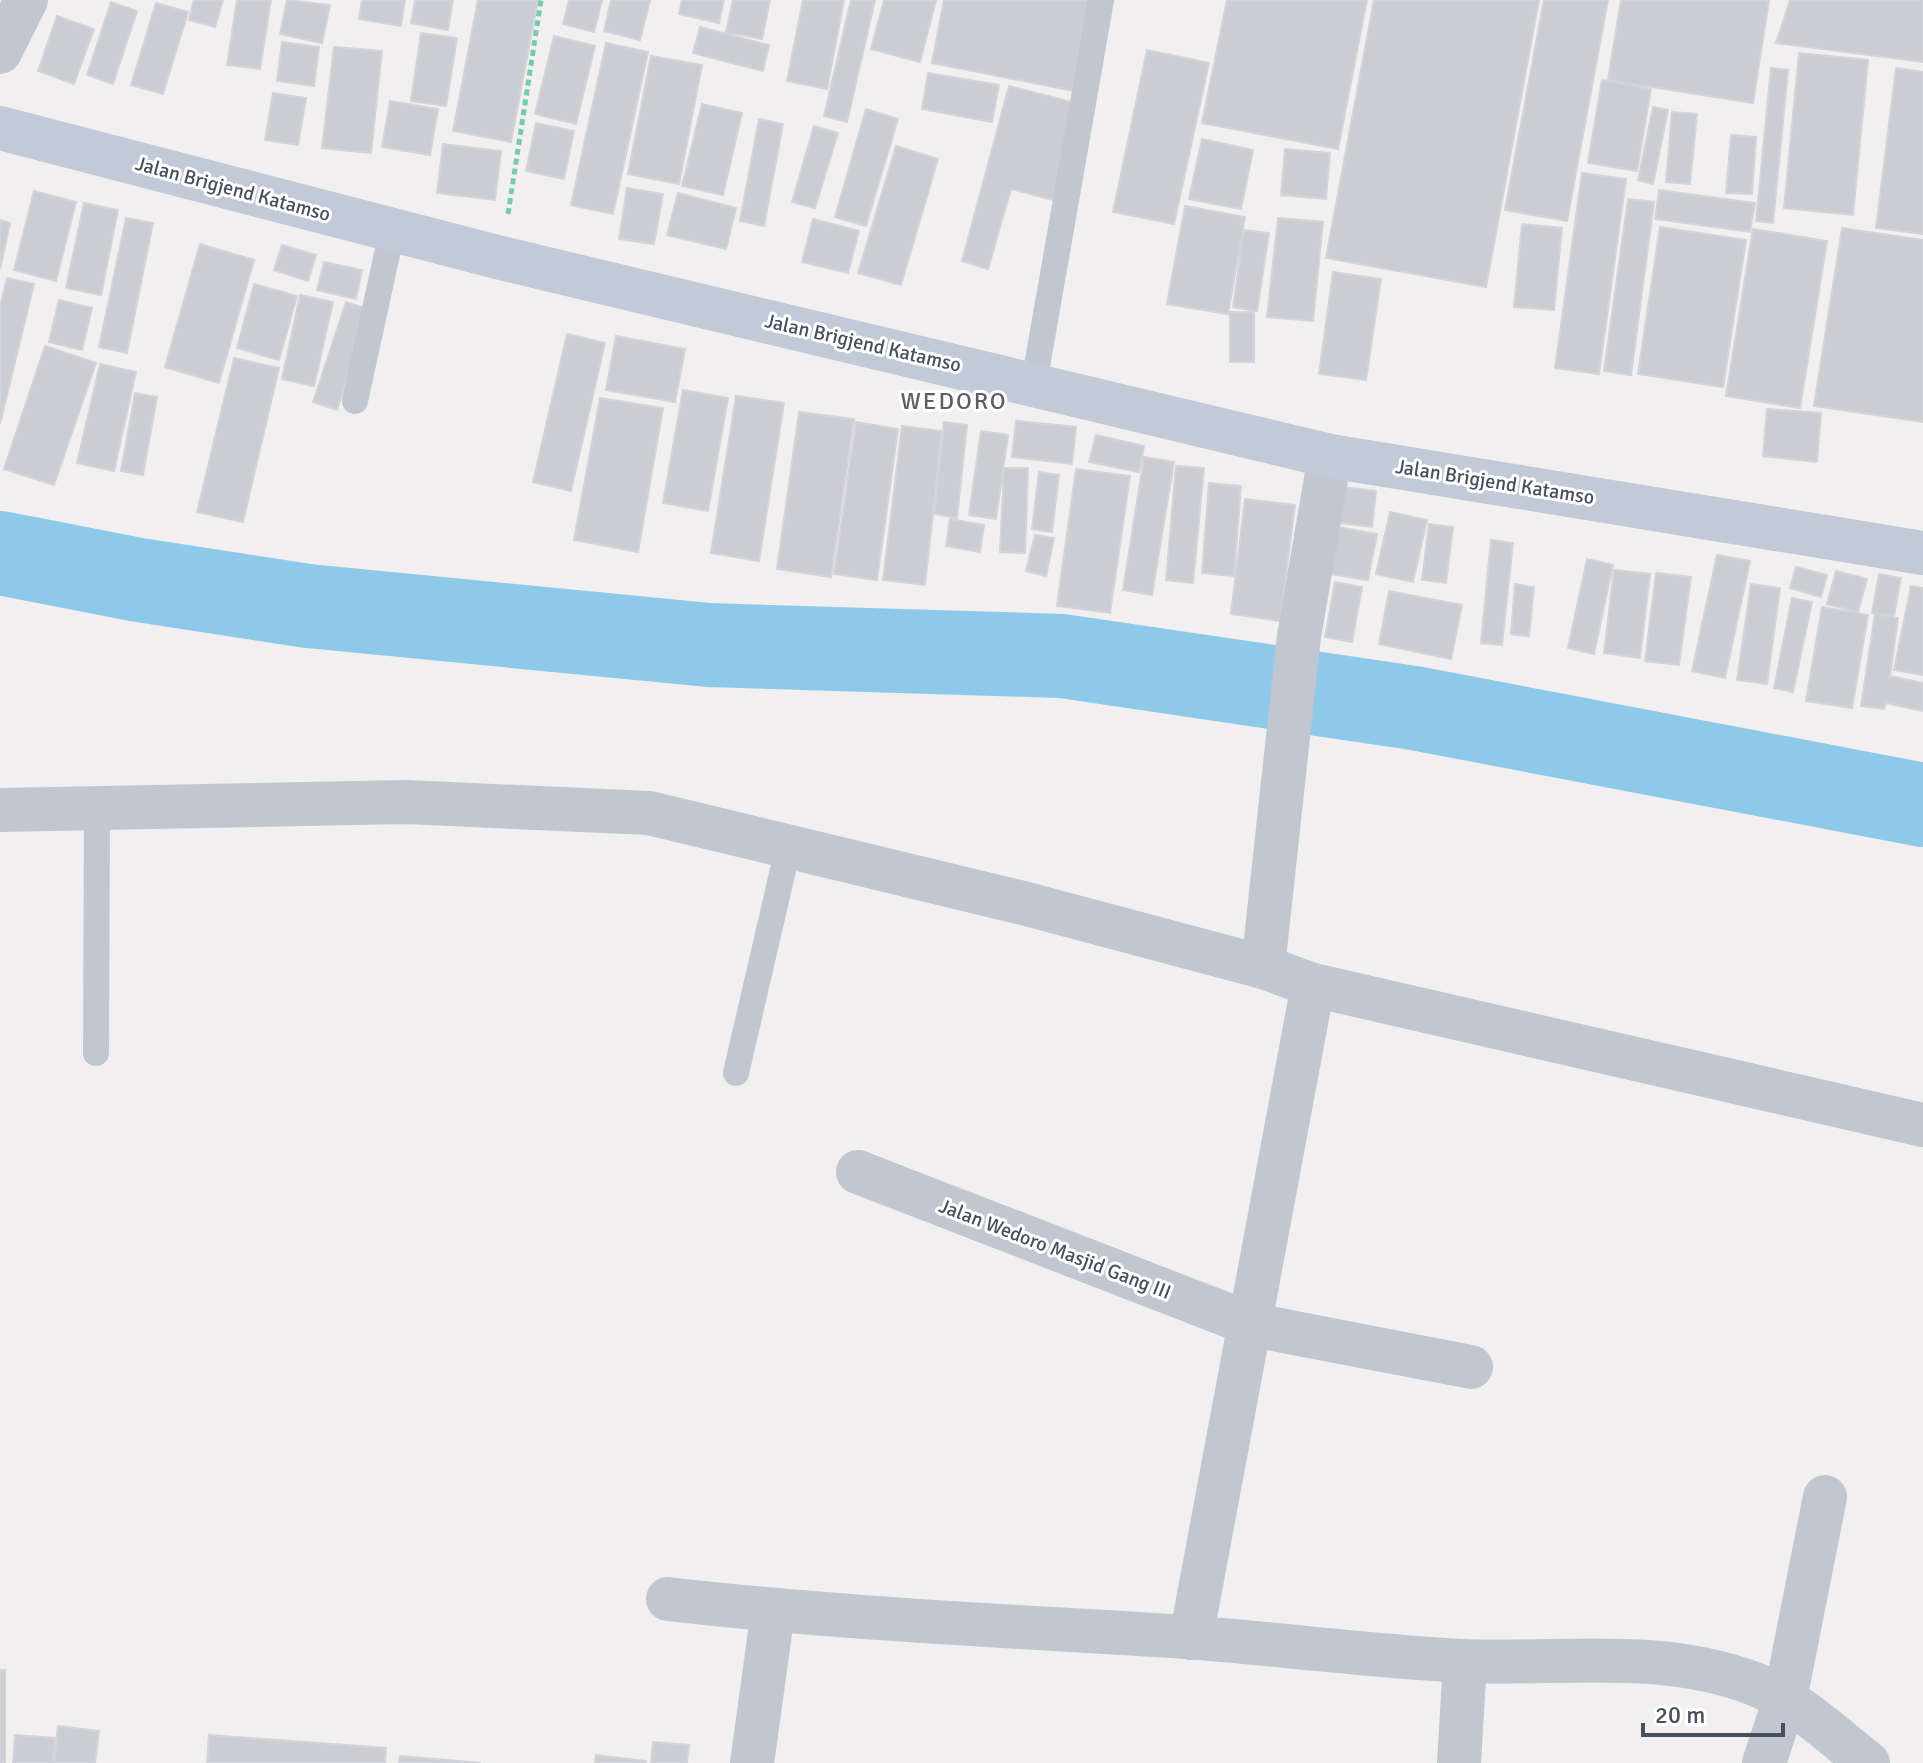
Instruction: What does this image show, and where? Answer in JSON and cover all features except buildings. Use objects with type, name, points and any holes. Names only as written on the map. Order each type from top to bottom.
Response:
[{"type":"street","points":[[0,52],[26,0]]},
{"type":"street","name":"Jalan Brigjend Katamso","points":[[0,128],[501,258],[1330,456],[1923,553]]},
{"type":"street","points":[[1263,967],[1299,636],[1330,456]]},
{"type":"street","points":[[0,810],[406,802],[649,813],[789,844],[1263,967],[1313,985],[1923,1125]]},
{"type":"street","points":[[1191,1638],[1253,1325],[1313,985]]},
{"type":"street","name":"Jalan Wedoro Masjid Gang III","points":[[858,1172],[1253,1325],[1471,1367]]},
{"type":"street","points":[[1764,1763],[1785,1699],[1825,1497]]},
{"type":"street","points":[[668,1599],[773,1611],[1191,1638],[1465,1661],[1600,1659],[1673,1665],[1751,1683],[1785,1699],[1868,1763]]},
{"type":"street","points":[[752,1763],[773,1611]]},
{"type":"street","points":[[1459,1763],[1465,1661]]},
{"type":"lane","points":[[1034,383],[1101,0]]},
{"type":"lane","points":[[355,401],[392,231]]},
{"type":"lane","points":[[96,1053],[97,810]]},
{"type":"lane","points":[[736,1073],[789,844]]},
{"type":"path","points":[[501,258],[541,0]]},
{"type":"waterway","points":[[0,553],[139,580],[308,606],[709,645],[1062,656],[1414,708],[1923,805]]},
{"type":"district","name":"WEDORO","points":[[954,401]]}]
